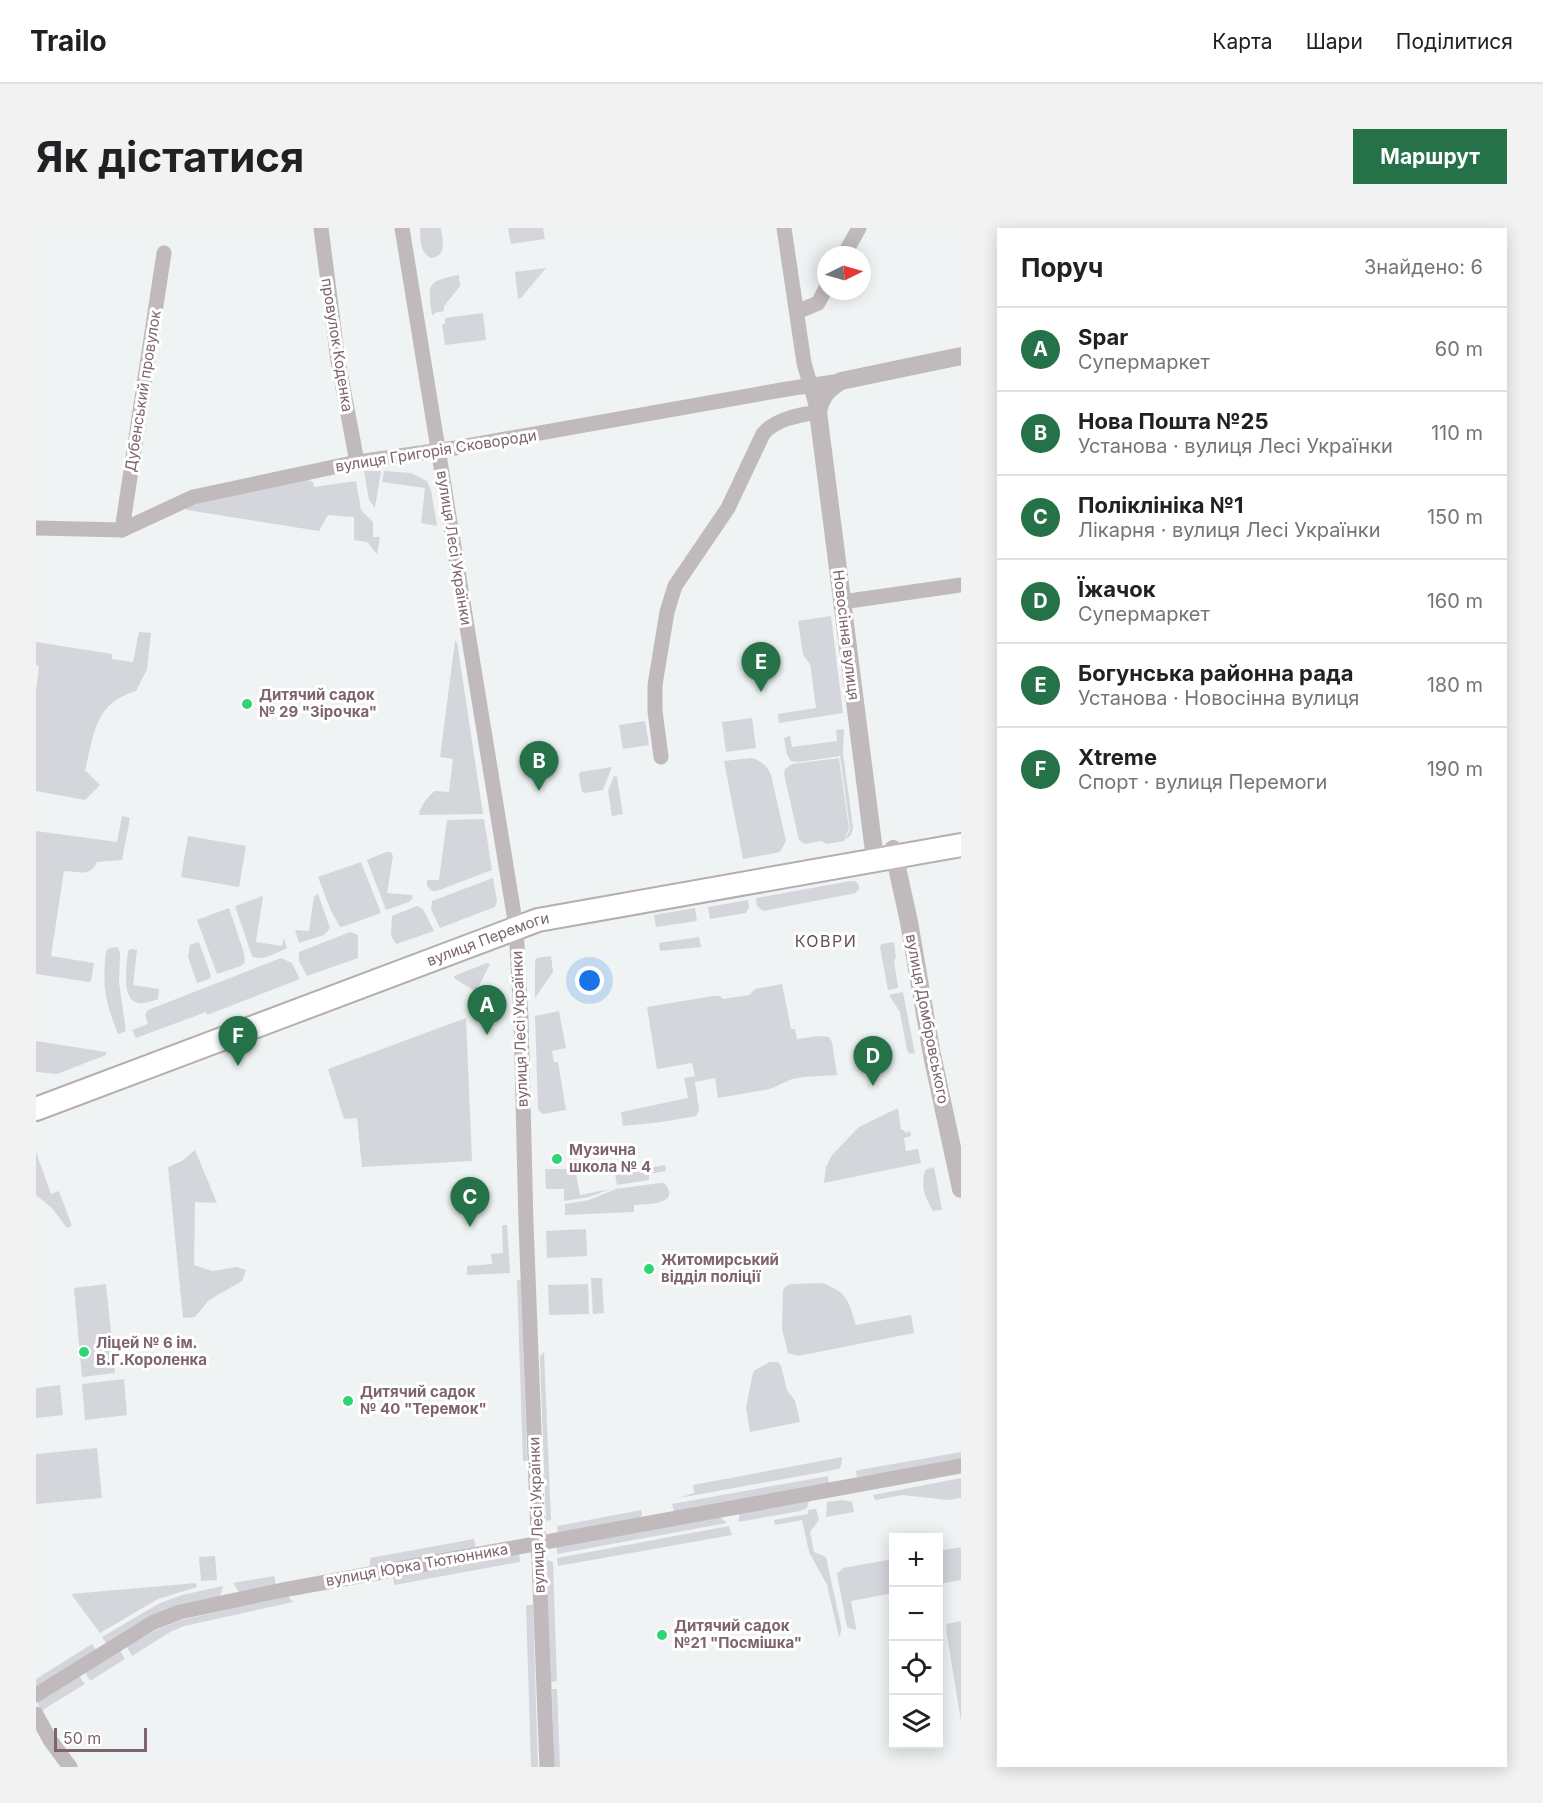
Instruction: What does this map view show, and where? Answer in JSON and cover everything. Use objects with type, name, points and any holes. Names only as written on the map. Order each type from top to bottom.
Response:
[{"type":"main road","name":"вулиця Перемоги","points":[[885,854],[961,837]]},
{"type":"main road","name":"вулиця Перемоги","points":[[36,1109],[515,923],[534,913],[885,854],[961,845]]},
{"type":"main road","name":"вулиця Перемоги","points":[[36,1100],[515,923]]},
{"type":"street","name":"провулок Коденка","points":[[321,228],[338,360],[357,462]]},
{"type":"street","name":"вулиця Лесі Українки","points":[[402,228],[515,923],[521,1019],[526,1224],[547,1767]]},
{"type":"street","name":"Новосінна вулиця","points":[[784,228],[804,363],[816,399],[842,602],[885,854]]},
{"type":"street","points":[[849,246],[859,228]]},
{"type":"street","name":"Дубенський провулок","points":[[122,530],[164,253]]},
{"type":"street","points":[[797,312],[818,303],[820,300]]},
{"type":"street","points":[[661,757],[655,711],[655,685],[667,612],[675,586],[728,508],[763,434],[768,428],[802,414],[816,399],[841,381],[961,356]]},
{"type":"street","name":"вулиця Григорія Сковороди","points":[[36,528],[122,530],[193,497],[357,462],[816,399]]},
{"type":"street","points":[[842,602],[961,585]]},
{"type":"street","name":"вулиця Домбровського","points":[[885,854],[911,933],[932,1056],[961,1189]]},
{"type":"street","name":"вулиця Юрка Тютюнника","points":[[36,1695],[152,1623],[180,1612],[283,1590],[961,1466]]},
{"type":"street","points":[[36,1714],[50,1740],[70,1767]]},
{"type":"shaded area","points":[[420,228],[441,228],[443,247],[436,257],[431,258],[425,253],[421,245]]},
{"type":"shaded area","points":[[508,228],[543,228],[545,239],[511,244]]},
{"type":"shaded area","points":[[546,268],[521,298],[518,299],[515,272]]},
{"type":"shaded area","points":[[459,275],[460,286],[444,306],[444,311],[432,315],[430,290],[432,286],[440,279]]},
{"type":"shaded area","points":[[483,313],[486,340],[445,345],[442,324],[445,324],[445,318]]},
{"type":"shaded area","points":[[364,471],[381,471],[375,508],[369,500]]},
{"type":"shaded area","points":[[384,471],[411,473],[427,481],[431,490],[437,526],[421,523],[425,488],[382,482]]},
{"type":"shaded area","points":[[308,480],[313,482],[314,487],[356,481],[361,510],[373,522],[373,537],[380,537],[377,554],[367,542],[354,540],[354,517],[328,515],[319,531],[185,508],[187,505]]},
{"type":"shaded area","points":[[831,616],[843,713],[779,723],[778,714],[816,708],[810,664],[803,655],[798,621]]},
{"type":"shaded area","points":[[139,632],[151,633],[147,669],[136,691],[112,703],[104,712],[91,743],[85,770],[100,785],[85,800],[36,791],[36,691],[39,666],[36,665],[36,642],[112,654],[112,659],[133,662]]},
{"type":"shaded area","points":[[455,641],[457,642],[483,814],[419,815],[425,802],[435,791],[449,792],[453,759],[440,757]]},
{"type":"shaded area","points":[[752,718],[756,748],[726,752],[722,722]]},
{"type":"shaded area","points":[[645,721],[649,745],[623,749],[619,725]]},
{"type":"shaded area","points":[[844,729],[843,753],[853,828],[851,835],[845,840],[850,829],[840,756],[799,762],[791,761],[787,755],[784,738],[790,736],[792,747],[837,741],[836,730]]},
{"type":"shaded area","points":[[751,758],[763,764],[771,775],[786,841],[780,852],[743,859],[724,761]]},
{"type":"shaded area","points":[[839,758],[849,828],[844,841],[805,844],[799,840],[784,774],[785,769],[792,764]]},
{"type":"shaded area","points":[[612,767],[603,790],[582,792],[580,772]]},
{"type":"shaded area","points":[[614,776],[617,777],[623,814],[612,816],[608,791]]},
{"type":"shaded area","points":[[122,816],[130,818],[122,860],[97,862],[87,872],[64,871],[51,956],[94,963],[91,981],[36,974],[36,831],[117,842]]},
{"type":"shaded area","points":[[484,819],[492,870],[432,891],[427,886],[427,880],[439,880],[447,820]]},
{"type":"shaded area","points":[[188,836],[246,846],[239,887],[181,877]]},
{"type":"shaded area","points":[[391,852],[393,856],[387,893],[412,895],[413,898],[409,902],[386,910],[367,860]]},
{"type":"shaded area","points":[[361,862],[381,913],[340,927],[318,877]]},
{"type":"shaded area","points":[[493,878],[497,901],[495,907],[440,928],[431,909],[432,901]]},
{"type":"shaded area","points":[[851,881],[859,885],[856,893],[763,911],[757,906],[756,898]]},
{"type":"shaded area","points":[[318,894],[330,928],[324,935],[299,943],[295,930],[309,931],[314,896]]},
{"type":"shaded area","points":[[263,896],[256,942],[282,946],[284,938],[287,948],[269,956],[256,958],[252,956],[235,906]]},
{"type":"shaded area","points":[[748,900],[749,907],[746,913],[710,919],[708,907]]},
{"type":"shaded area","points":[[417,906],[423,909],[434,931],[396,944],[391,936],[392,916]]},
{"type":"shaded area","points":[[229,908],[245,962],[241,966],[217,974],[197,920]]},
{"type":"shaded area","points":[[695,908],[697,921],[656,927],[654,915]]},
{"type":"shaded area","points":[[350,932],[358,935],[358,958],[307,976],[299,961],[299,952]]},
{"type":"shaded area","points":[[699,937],[701,947],[660,951],[659,943]]},
{"type":"shaded area","points":[[199,942],[211,976],[197,983],[188,957],[190,945]]},
{"type":"shaded area","points":[[894,942],[898,988],[888,990],[880,947],[882,944]]},
{"type":"shaded area","points":[[117,947],[120,952],[119,982],[126,1031],[118,1034],[107,1003],[104,975],[106,951]]},
{"type":"shaded area","points":[[137,950],[133,985],[159,989],[158,999],[139,1003],[133,1001],[129,996],[126,973],[128,951]]},
{"type":"shaded area","points":[[551,956],[553,972],[535,998],[535,961],[537,958]]},
{"type":"shaded area","points":[[281,958],[292,963],[300,979],[207,1015],[206,1012],[136,1038],[132,1030],[148,1024],[145,1015],[148,1010]]},
{"type":"shaded area","points":[[487,963],[490,964],[476,992],[454,978],[454,976]]},
{"type":"shaded area","points":[[782,984],[791,1029],[795,1029],[797,1039],[829,1037],[832,1042],[837,1075],[792,1079],[770,1089],[718,1098],[715,1078],[695,1082],[699,1110],[696,1116],[623,1126],[621,1112],[688,1098],[684,1078],[695,1076],[692,1063],[657,1069],[647,1007],[713,996],[720,996],[723,999],[749,995],[755,989]]},
{"type":"shaded area","points":[[903,992],[915,1054],[907,1050],[900,1012],[889,995]]},
{"type":"shaded area","points":[[559,1011],[566,1048],[552,1051],[554,1062],[558,1062],[566,1110],[543,1114],[538,1108],[535,1016]]},
{"type":"shaded area","points":[[466,1018],[472,1161],[362,1167],[357,1118],[344,1119],[328,1069]]},
{"type":"shaded area","points":[[36,1041],[106,1052],[106,1055],[57,1074],[36,1072]]},
{"type":"shaded area","points":[[898,1108],[901,1130],[905,1133],[910,1131],[911,1136],[904,1138],[906,1151],[918,1149],[921,1163],[824,1183],[826,1167],[832,1155],[859,1127]]},
{"type":"shaded area","points":[[195,1150],[217,1203],[195,1202],[194,1265],[212,1271],[237,1267],[246,1270],[242,1281],[209,1300],[195,1317],[183,1318],[168,1167],[182,1161]]},
{"type":"shaded area","points":[[36,1152],[51,1194],[59,1191],[72,1226],[67,1228],[52,1208],[36,1195]]},
{"type":"shaded area","points":[[665,1165],[666,1171],[649,1174],[649,1180],[617,1185],[615,1174]]},
{"type":"shaded area","points":[[934,1167],[942,1210],[933,1211],[925,1196],[923,1182],[925,1170]]},
{"type":"shaded area","points":[[545,1169],[575,1169],[580,1195],[610,1189],[589,1197],[564,1201],[564,1189],[546,1189]]},
{"type":"shaded area","points":[[664,1183],[669,1190],[669,1196],[661,1202],[634,1205],[634,1212],[565,1215],[565,1204],[589,1200],[616,1189]]},
{"type":"shaded area","points":[[502,1225],[507,1225],[510,1273],[467,1275],[467,1266],[492,1264],[491,1254],[503,1253]]},
{"type":"shaded area","points":[[586,1229],[587,1256],[547,1258],[546,1231]]},
{"type":"shaded area","points":[[591,1278],[602,1278],[604,1313],[593,1314]]},
{"type":"shaded area","points":[[517,1280],[521,1280],[527,1461],[523,1461]]},
{"type":"shaded area","points":[[823,1283],[843,1295],[856,1325],[911,1315],[914,1333],[798,1356],[788,1353],[782,1329],[783,1290],[791,1284]]},
{"type":"shaded area","points":[[106,1284],[115,1373],[82,1377],[74,1288]]},
{"type":"shaded area","points":[[588,1284],[589,1314],[549,1315],[548,1285]]},
{"type":"shaded area","points":[[544,1352],[551,1520],[546,1521],[540,1360]]},
{"type":"shaded area","points":[[770,1362],[778,1362],[781,1366],[787,1390],[795,1401],[800,1422],[750,1432],[746,1407],[753,1373]]},
{"type":"shaded area","points":[[124,1379],[127,1415],[85,1420],[82,1384]]},
{"type":"shaded area","points":[[60,1385],[63,1415],[36,1418],[36,1388]]},
{"type":"shaded area","points":[[97,1448],[102,1498],[36,1504],[36,1454]]},
{"type":"shaded area","points":[[961,1452],[961,1461],[857,1477],[856,1471],[859,1470]]},
{"type":"shaded area","points":[[842,1457],[839,1469],[679,1498],[694,1493],[693,1485]]},
{"type":"shaded area","points":[[828,1476],[829,1484],[674,1512],[672,1504]]},
{"type":"shaded area","points":[[961,1478],[961,1498],[948,1500],[902,1495],[875,1500],[873,1495]]},
{"type":"shaded area","points":[[843,1500],[852,1502],[854,1512],[826,1517],[827,1502]]},
{"type":"shaded area","points":[[809,1501],[807,1508],[800,1511],[738,1522],[740,1513]]},
{"type":"shaded area","points":[[816,1509],[819,1520],[810,1532],[814,1552],[826,1557],[841,1626],[839,1637],[827,1585],[809,1552],[802,1520],[775,1525],[774,1520],[808,1514],[808,1510]]},
{"type":"shaded area","points":[[641,1510],[642,1515],[639,1518],[558,1533],[557,1526]]},
{"type":"shaded area","points":[[720,1517],[727,1523],[557,1554],[557,1547]]},
{"type":"shaded area","points":[[729,1526],[732,1535],[558,1566],[557,1558]]},
{"type":"shaded area","points":[[474,1539],[476,1548],[370,1567],[370,1558]]},
{"type":"shaded area","points":[[961,1547],[961,1580],[943,1583],[943,1550]]},
{"type":"shaded area","points":[[519,1553],[520,1562],[394,1585],[393,1576]]},
{"type":"shaded area","points":[[215,1556],[217,1580],[201,1581],[199,1557]]},
{"type":"shaded area","points":[[548,1560],[553,1562],[557,1681],[551,1682],[547,1563]]},
{"type":"shaded area","points":[[889,1560],[889,1594],[851,1601],[856,1630],[847,1627],[837,1574],[843,1568]]},
{"type":"shaded area","points":[[274,1576],[276,1585],[239,1592],[233,1583]]},
{"type":"shaded area","points":[[196,1583],[197,1587],[158,1599],[100,1633],[71,1594]]},
{"type":"shaded area","points":[[223,1586],[220,1597],[106,1643],[102,1637],[160,1603],[182,1595]]},
{"type":"shaded area","points":[[288,1596],[293,1602],[184,1626],[132,1656],[127,1647],[152,1632],[181,1620]]},
{"type":"shaded area","points":[[526,1605],[533,1605],[538,1767],[531,1767]]},
{"type":"shaded area","points":[[961,1621],[961,1721],[946,1629],[947,1624]]},
{"type":"shaded area","points":[[92,1644],[96,1650],[36,1687],[36,1679]]},
{"type":"shaded area","points":[[120,1650],[125,1659],[90,1681],[85,1672]]},
{"type":"shaded area","points":[[79,1676],[85,1684],[41,1711],[37,1702]]},
{"type":"shaded area","points":[[552,1689],[557,1689],[560,1767],[554,1767]]},
{"type":"place","name":"Богунська районна рада","points":[[761,692]]},
{"type":"place","name":"Дитячий садок № 29 \"Зірочка\"","points":[[247,704]]},
{"type":"place","name":"Нова Пошта №25","points":[[539,791]]},
{"type":"place","name":"Spar","points":[[487,1035]]},
{"type":"place","name":"Xtreme","points":[[238,1066]]},
{"type":"place","name":"Їжачок","points":[[873,1086]]},
{"type":"place","name":"Музична школа № 4","points":[[557,1159]]},
{"type":"place","name":"Поліклініка №1","points":[[470,1227]]},
{"type":"place","name":"Житомирський відділ поліції","points":[[649,1269]]},
{"type":"place","name":"Ліцей № 6 ім. В.Г.Короленка","points":[[84,1352]]},
{"type":"place","name":"Дитячий садок № 40 \"Теремок\"","points":[[348,1401]]},
{"type":"place","name":"Дитячий садок №21 \"Посмішка\"","points":[[662,1635]]},
{"type":"district","name":"КОВРИ","points":[[826,941]]}]
